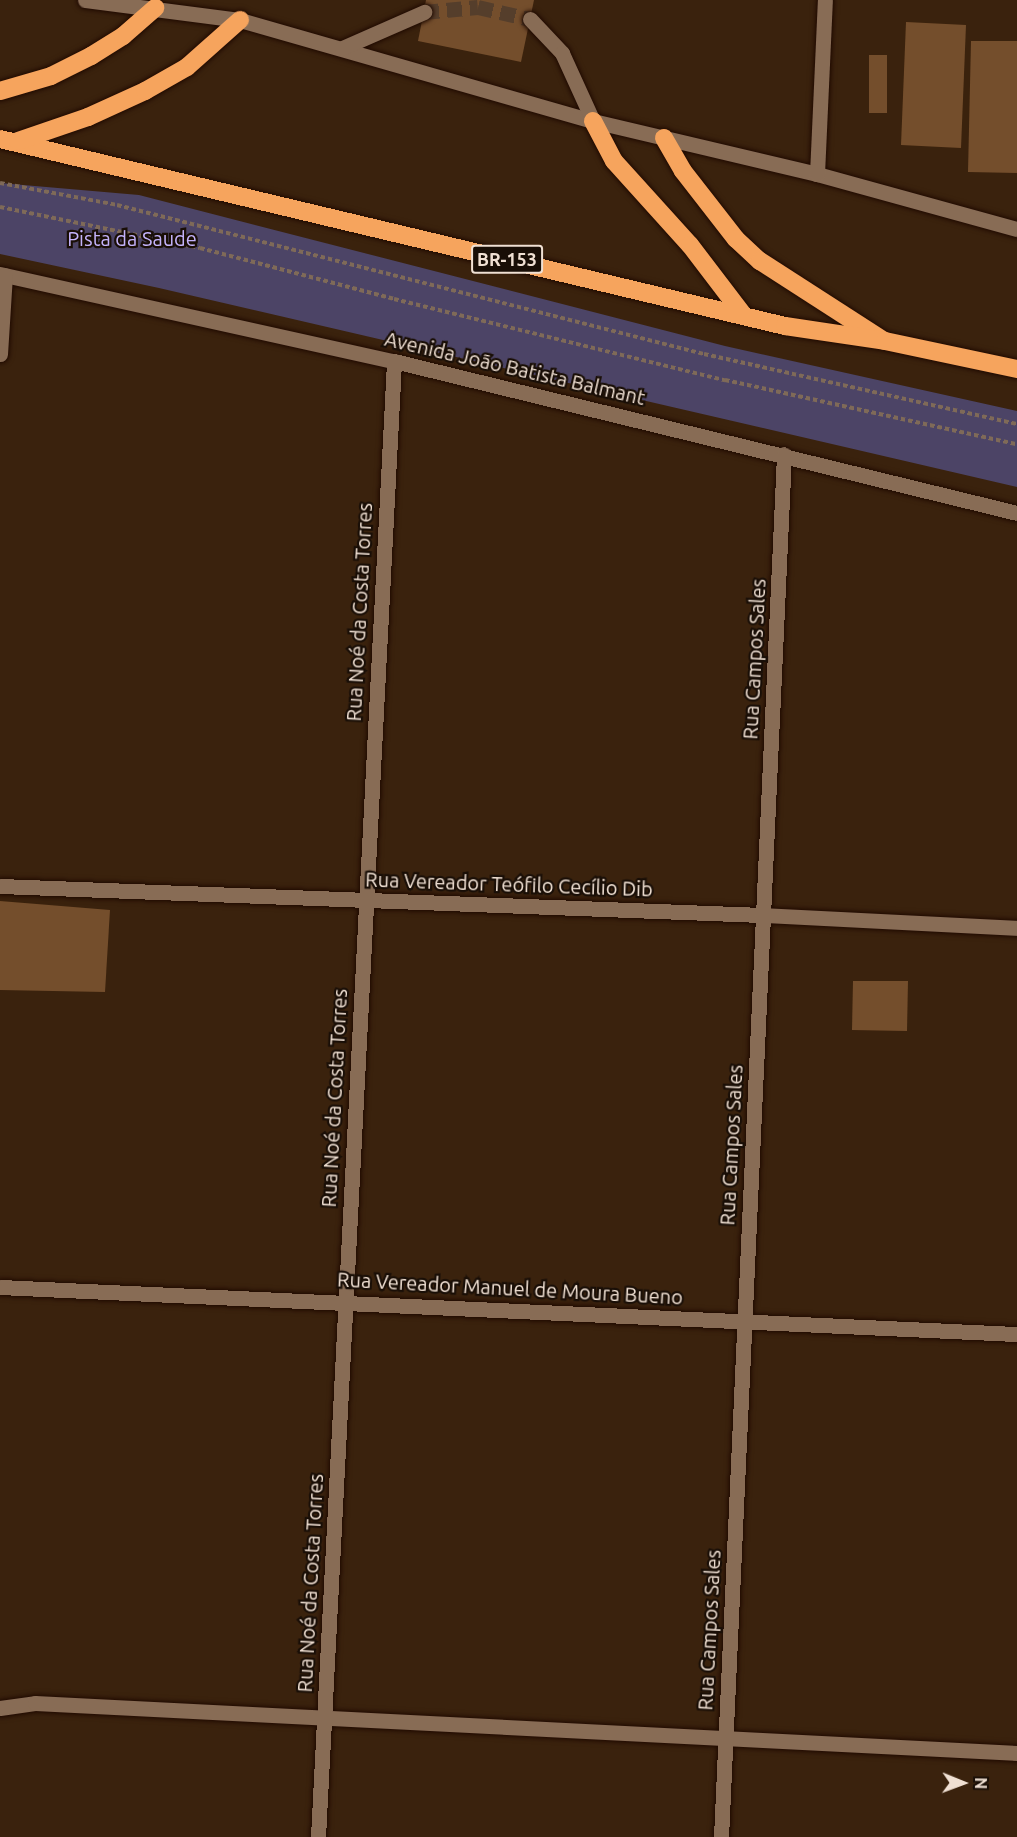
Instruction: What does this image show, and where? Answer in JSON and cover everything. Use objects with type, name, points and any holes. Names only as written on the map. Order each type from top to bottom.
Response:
[{"type":"highway","points":[[0,91],[51,76],[91,56],[123,36],[155,8]]},
{"type":"highway","points":[[9,140],[88,117],[145,91],[186,67],[240,20]]},
{"type":"highway","points":[[593,121],[614,160],[690,245],[744,316]]},
{"type":"highway","points":[[664,138],[683,171],[736,239],[760,261],[885,341]]},
{"type":"highway","name":"BR-153","points":[[9,140],[785,326],[885,341],[1017,369]]},
{"type":"street","points":[[85,0],[240,20],[593,121],[817,174],[1017,229]]},
{"type":"street","points":[[817,174],[825,0]]},
{"type":"street","points":[[342,48],[424,12]]},
{"type":"street","points":[[530,19],[562,53],[593,121]]},
{"type":"street","points":[[0,354],[2,274]]},
{"type":"street","name":"Avenida João Batista Balmant","points":[[2,274],[394,361],[784,454],[1017,513]]},
{"type":"street","name":"Rua Noé da Costa Torres","points":[[318,1837],[394,361]]},
{"type":"street","name":"Rua Campos Sales","points":[[721,1837],[784,454]]},
{"type":"street","name":"Rua Vereador Teófilo Cecílio Dib","points":[[0,886],[763,915],[1017,928]]},
{"type":"street","name":"Rua Vereador Manuel de Moura Bueno","points":[[0,1287],[1017,1334]]},
{"type":"street","points":[[0,1708],[35,1704],[1017,1753]]},
{"type":"path","points":[[0,183],[117,205],[704,354],[1017,424]]},
{"type":"path","points":[[0,207],[200,248],[394,300],[724,380],[1017,444]]},
{"type":"green space","name":"Pista da Saude","points":[[0,183],[139,195],[725,346],[1017,411],[1017,487],[159,288],[0,254]]},
{"type":"building","points":[[426,0],[534,0],[521,62],[418,41]]},
{"type":"building","points":[[906,22],[966,25],[961,148],[901,145]]},
{"type":"building","points":[[971,41],[1017,41],[1017,173],[968,172]]},
{"type":"building","points":[[869,55],[887,55],[887,113],[869,113]]},
{"type":"building","points":[[0,901],[110,910],[105,992],[0,990]]},
{"type":"building","points":[[853,981],[908,981],[907,1031],[852,1030]]},
{"type":"tunnel","points":[[424,12],[478,7],[530,19]]}]
